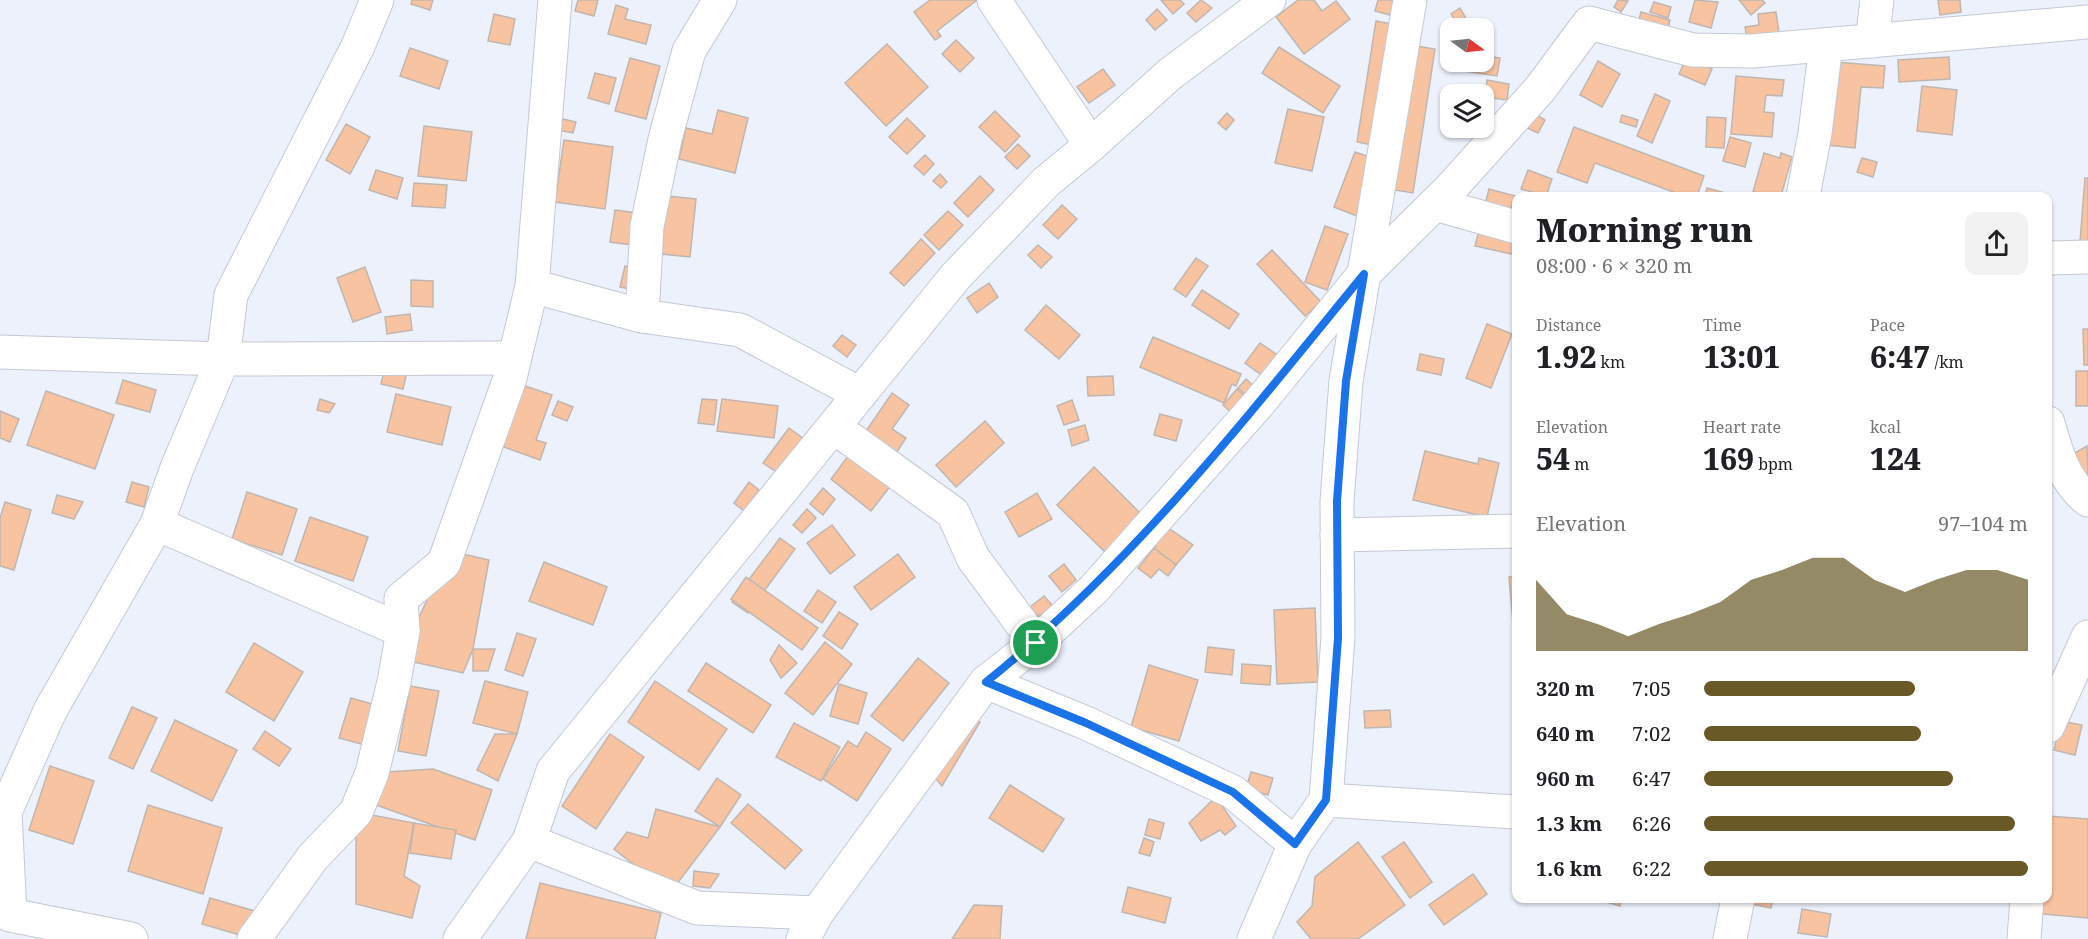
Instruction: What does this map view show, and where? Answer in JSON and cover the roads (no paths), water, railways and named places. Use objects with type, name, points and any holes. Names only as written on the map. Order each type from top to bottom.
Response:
[{"type":"street","points":[[130,939],[7,927],[5,812],[50,711],[157,524],[177,468],[223,359],[231,295],[358,46],[377,0]]},
{"type":"street","points":[[254,939],[313,857],[356,812],[372,772],[394,682],[403,631],[401,599],[444,562],[514,358],[532,286],[555,0]]},
{"type":"street","points":[[642,316],[647,226],[665,140],[689,51],[720,0]]},
{"type":"street","points":[[994,0],[1091,146]]},
{"type":"street","points":[[460,939],[529,841],[553,771],[956,276],[1046,182],[1091,146],[1170,74],[1269,0]]},
{"type":"street","points":[[1264,933],[1295,844],[1326,800],[1338,638],[1337,501],[1346,381],[1410,0]]},
{"type":"street","points":[[1872,41],[1877,0]]},
{"type":"street","points":[[529,841],[697,908],[810,926],[986,682],[1036,643],[1094,589],[1259,403],[1364,274],[1435,204],[1540,89],[1589,23],[1693,50],[1753,51],[2088,22]]},
{"type":"street","points":[[1804,192],[1815,133],[1826,45]]},
{"type":"street","points":[[1435,204],[1512,226]]},
{"type":"street","points":[[2052,258],[2088,256]]},
{"type":"street","points":[[532,286],[642,316],[740,330],[860,394]]},
{"type":"street","points":[[0,352],[223,359],[514,358]]},
{"type":"street","points":[[834,427],[953,513],[973,558],[1036,643]]},
{"type":"street","points":[[2052,437],[2073,489],[2088,500]]},
{"type":"street","points":[[157,524],[403,631]]},
{"type":"street","points":[[1337,535],[1512,531]]},
{"type":"street","points":[[2052,714],[2088,637]]},
{"type":"street","points":[[986,682],[1086,723],[1233,792],[1295,844]]},
{"type":"street","points":[[1326,800],[1512,812]]},
{"type":"street","points":[[1730,939],[1737,903]]},
{"type":"street","points":[[2024,939],[2027,903]]}]
